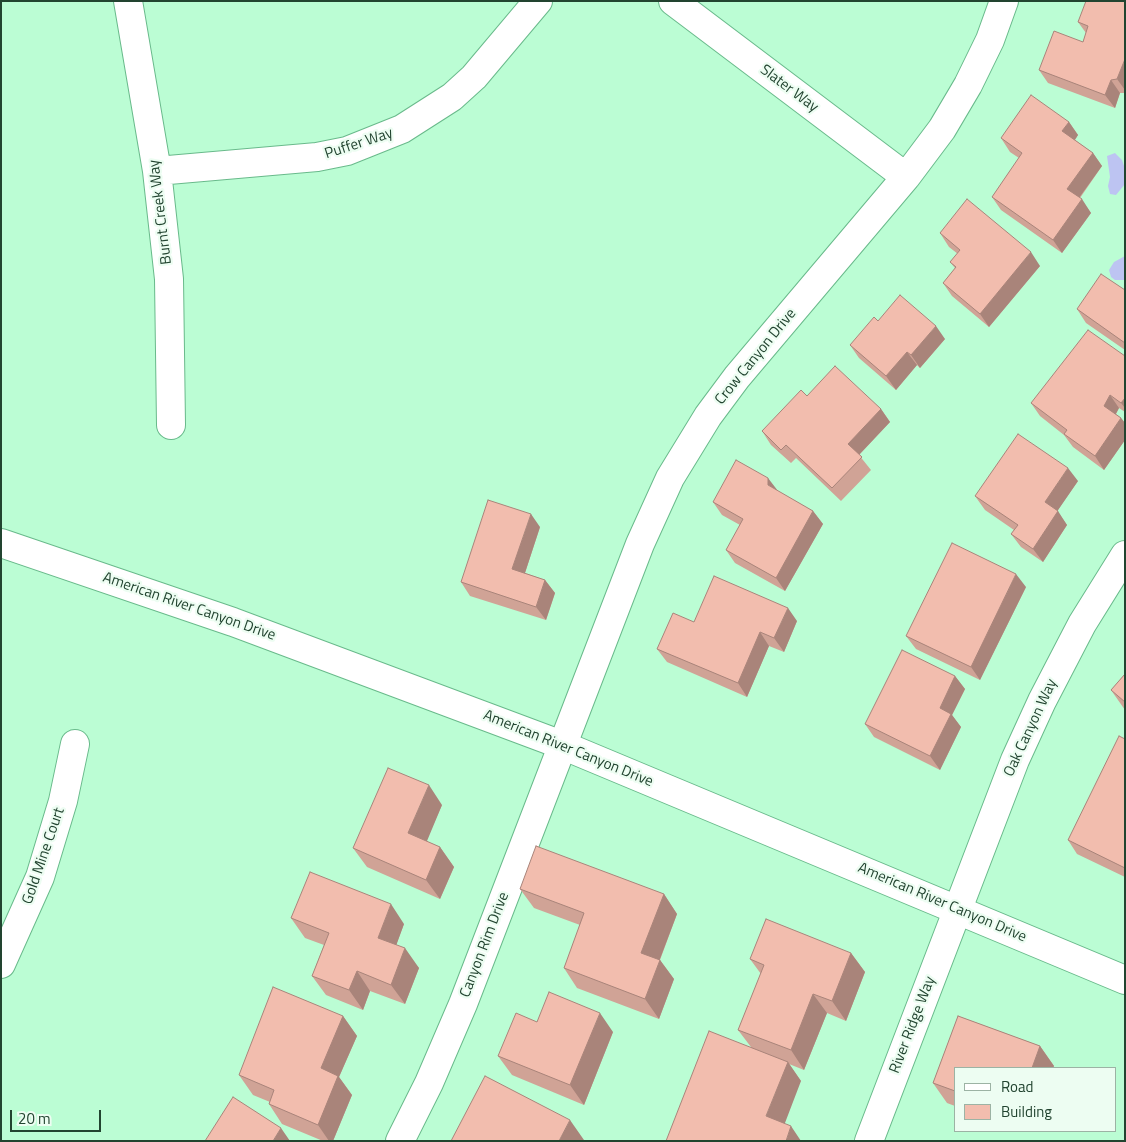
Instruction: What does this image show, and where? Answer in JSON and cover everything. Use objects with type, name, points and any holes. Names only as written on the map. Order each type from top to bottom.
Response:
[{"type":"street","name":"Burnt Creek Way","points":[[128,1],[157,171],[169,279],[171,424]]},
{"type":"street","name":"Puffer Way","points":[[157,171],[317,157],[346,151],[402,129],[452,97],[474,76],[538,1]]},
{"type":"street","name":"Slater Way","points":[[673,1],[906,177]]},
{"type":"street","name":"Crow Canyon Drive","points":[[562,745],[640,544],[670,478],[698,432],[737,377],[906,177],[942,129],[968,86],[990,40],[1004,1]]},
{"type":"street","name":"American River Canyon Drive","points":[[1,543],[240,624],[562,745],[1125,980]]},
{"type":"street","name":"Oak Canyon Way","points":[[957,910],[1015,760],[1042,701],[1082,624],[1125,555]]},
{"type":"street","name":"Gold Mine Court","points":[[1,964],[40,877],[63,801],[75,744]]},
{"type":"street","name":"Canyon Rim Drive","points":[[400,1141],[430,1083],[463,1004],[562,745]]},
{"type":"street","name":"River Ridge Way","points":[[869,1141],[957,910]]},
{"type":"water","points":[[1115,153],[1122,160],[1125,169],[1125,184],[1116,195],[1110,194],[1108,186],[1110,177],[1107,156]]},
{"type":"water","points":[[1125,256],[1125,280],[1115,280],[1111,277],[1109,270],[1114,262]]},
{"type":"building","points":[[1086,1],[1125,1],[1125,59],[1117,79],[1111,80],[1105,95],[1039,70],[1054,31],[1083,42],[1088,26],[1078,22]]},
{"type":"building","points":[[1031,95],[1069,122],[1062,131],[1093,153],[1067,189],[1082,199],[1053,240],[992,197],[1022,153],[1001,138]]},
{"type":"building","points":[[967,199],[1031,252],[980,314],[943,283],[956,267],[950,262],[960,250],[940,233]]},
{"type":"building","points":[[1101,274],[1125,290],[1125,343],[1077,309]]},
{"type":"building","points":[[900,295],[936,326],[911,355],[907,352],[886,376],[850,345],[874,317],[878,321]]},
{"type":"building","points":[[1088,330],[1125,356],[1125,398],[1121,403],[1110,395],[1104,406],[1121,418],[1095,456],[1064,434],[1067,430],[1031,403]]},
{"type":"building","points":[[835,366],[881,409],[848,444],[862,457],[832,488],[786,445],[781,450],[762,431],[801,390],[807,396]]},
{"type":"building","points":[[1018,434],[1068,468],[1045,502],[1058,511],[1033,549],[1011,534],[1018,525],[975,496]]},
{"type":"building","points":[[736,460],[768,478],[768,485],[813,511],[776,578],[726,550],[743,519],[713,502]]},
{"type":"building","points":[[488,500],[531,514],[512,569],[545,580],[536,607],[461,582]]},
{"type":"building","points":[[952,543],[1016,574],[971,667],[906,636]]},
{"type":"building","points":[[714,576],[788,608],[774,638],[760,632],[738,683],[657,649],[673,613],[694,622]]},
{"type":"building","points":[[902,650],[955,676],[940,708],[951,714],[930,756],[865,724]]},
{"type":"building","points":[[1125,674],[1125,702],[1111,690]]},
{"type":"building","points":[[1119,736],[1125,739],[1125,868],[1068,840]]},
{"type":"building","points":[[388,768],[429,785],[408,833],[440,847],[426,880],[353,848]]},
{"type":"building","points":[[536,846],[664,894],[641,953],[660,960],[645,999],[564,968],[584,913],[520,889]]},
{"type":"building","points":[[310,872],[391,904],[378,938],[405,948],[391,985],[357,971],[349,990],[312,976],[329,933],[291,918]]},
{"type":"building","points":[[766,919],[851,953],[832,1001],[813,994],[791,1050],[738,1030],[764,965],[750,959]]},
{"type":"building","points":[[273,987],[343,1016],[321,1068],[338,1076],[318,1125],[269,1104],[274,1090],[239,1075]]},
{"type":"building","points":[[549,992],[600,1013],[570,1085],[498,1056],[516,1013],[537,1022]]},
{"type":"building","points":[[958,1016],[1040,1046],[1032,1067],[954,1067],[954,1091],[933,1083]]},
{"type":"building","points":[[709,1031],[788,1062],[766,1116],[791,1126],[786,1141],[666,1141]]},
{"type":"building","points":[[485,1076],[570,1120],[559,1141],[451,1141]]},
{"type":"building","points":[[233,1097],[281,1128],[273,1141],[205,1141]]}]
